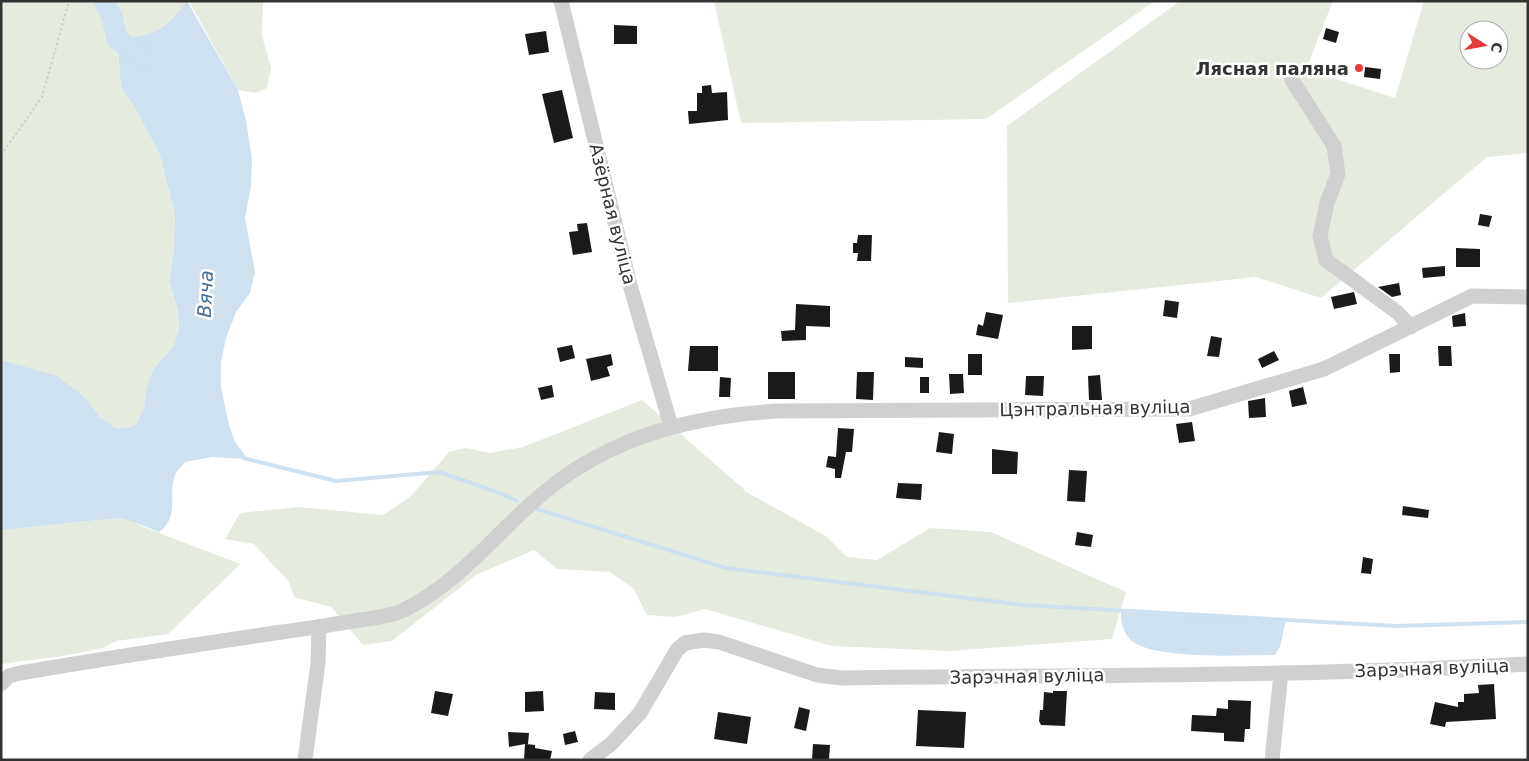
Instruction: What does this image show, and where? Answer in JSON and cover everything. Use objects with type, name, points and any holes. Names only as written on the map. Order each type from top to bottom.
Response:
[{"type":"street","name":"Азёрная вуліца","points":[[561,1],[630,285],[671,426]]},
{"type":"street","points":[[1292,80],[1334,146],[1338,174],[1326,203],[1320,236],[1326,260],[1398,314],[1412,328]]},
{"type":"street","name":"Цэнтральная вуліца","points":[[1,684],[9,676],[20,673],[319,627],[403,611],[433,593],[460,571],[546,491],[583,464],[610,449],[671,426],[731,414],[778,411],[1189,410],[1324,369],[1412,328],[1472,296],[1528,297]]},
{"type":"street","points":[[305,760],[318,663],[319,627]]},
{"type":"street","name":"Зарэчная вуліца","points":[[590,760],[611,744],[640,713],[677,650],[685,642],[694,640],[720,642],[817,675],[842,678],[1281,673],[1443,669],[1528,664]]},
{"type":"street","points":[[1272,760],[1281,673]]},
{"type":"path","points":[[1,155],[42,97],[69,1]]},
{"type":"shaded area","points":[[1,1],[187,1],[172,23],[149,36],[117,40],[121,87],[135,108],[160,155],[175,214],[174,250],[169,281],[178,311],[179,328],[174,345],[152,371],[146,389],[144,408],[137,423],[129,428],[116,428],[100,417],[84,397],[1,360]]},
{"type":"shaded area","points":[[189,1],[263,1],[262,36],[271,68],[267,88],[256,93],[238,90]]},
{"type":"shaded area","points":[[714,1],[1155,1],[986,119],[741,123]]},
{"type":"shaded area","points":[[1180,1],[1333,1],[1306,69],[1395,98],[1424,1],[1528,1],[1528,153],[1487,157],[1321,298],[1256,277],[1008,303],[1007,126]]},
{"type":"shaded area","points":[[642,400],[748,493],[826,536],[847,557],[877,560],[930,528],[991,532],[1126,592],[1112,639],[949,651],[832,646],[705,609],[676,617],[647,615],[634,589],[610,572],[557,569],[534,550],[476,575],[392,641],[363,645],[331,607],[294,597],[289,582],[254,544],[225,539],[240,513],[299,507],[383,515],[410,497],[449,452],[466,448],[490,453],[523,447]]},
{"type":"shaded area","points":[[119,518],[131,519],[141,526],[240,564],[168,634],[116,641],[103,648],[63,656],[1,664],[1,530]]},
{"type":"water","points":[[187,1],[238,90],[246,121],[252,159],[251,187],[245,218],[255,272],[250,293],[236,312],[226,338],[221,362],[221,388],[229,425],[235,442],[248,459],[212,457],[185,462],[175,475],[170,519],[159,532],[119,518],[1,530],[1,360],[57,376],[84,397],[100,417],[116,428],[129,428],[137,423],[144,408],[146,389],[152,371],[174,345],[179,328],[178,311],[169,281],[174,250],[175,214],[160,155],[135,108],[121,87],[117,39],[141,36],[158,30],[172,19]]},
{"type":"water","points":[[1121,611],[1286,620],[1280,647],[1275,655],[1197,655],[1154,650],[1138,645],[1124,631]]},
{"type":"building","points":[[614,25],[637,26],[637,44],[614,44]]},
{"type":"building","points":[[1326,28],[1339,32],[1336,43],[1323,39]]},
{"type":"building","points":[[546,31],[549,52],[529,55],[525,34]]},
{"type":"building","points":[[1365,67],[1381,69],[1380,79],[1364,77]]},
{"type":"building","points":[[711,85],[712,93],[727,92],[728,120],[689,124],[688,111],[697,111],[697,93],[702,93],[702,86]]},
{"type":"building","points":[[562,90],[573,138],[554,143],[542,94]]},
{"type":"building","points":[[1480,214],[1492,216],[1489,227],[1478,225]]},
{"type":"building","points":[[587,223],[592,252],[573,255],[569,232],[578,231],[577,224]]},
{"type":"building","points":[[858,235],[872,235],[871,261],[857,261],[858,253],[853,253],[853,243],[857,243]]},
{"type":"building","points":[[1456,248],[1480,249],[1480,267],[1456,267]]},
{"type":"building","points":[[1445,266],[1445,276],[1423,278],[1422,268]]},
{"type":"building","points":[[1399,283],[1401,295],[1392,297],[1378,287]]},
{"type":"building","points":[[1354,292],[1357,304],[1334,309],[1331,297]]},
{"type":"building","points":[[1165,300],[1179,302],[1177,318],[1163,316]]},
{"type":"building","points":[[796,304],[830,306],[830,327],[806,326],[806,340],[782,341],[781,331],[795,330]]},
{"type":"building","points":[[986,312],[1003,315],[998,339],[976,335],[978,324],[983,326]]},
{"type":"building","points":[[1465,313],[1466,326],[1453,327],[1452,316]]},
{"type":"building","points":[[1072,326],[1092,326],[1092,349],[1072,350]]},
{"type":"building","points":[[1211,336],[1222,338],[1219,357],[1207,356]]},
{"type":"building","points":[[572,345],[575,358],[560,362],[557,348]]},
{"type":"building","points":[[690,346],[718,346],[718,371],[688,371]]},
{"type":"building","points":[[1438,346],[1451,346],[1452,366],[1439,366]]},
{"type":"building","points":[[1274,351],[1279,360],[1262,368],[1258,359]]},
{"type":"building","points":[[611,354],[613,365],[607,367],[610,376],[591,381],[586,359]]},
{"type":"building","points":[[968,354],[982,354],[982,375],[968,375]]},
{"type":"building","points":[[1389,354],[1400,354],[1400,372],[1390,373]]},
{"type":"building","points":[[905,357],[923,358],[923,368],[905,367]]},
{"type":"building","points":[[768,372],[795,372],[795,399],[768,399]]},
{"type":"building","points":[[857,372],[874,372],[873,400],[856,399]]},
{"type":"building","points":[[949,374],[963,374],[964,393],[950,394]]},
{"type":"building","points":[[1100,375],[1102,400],[1089,400],[1088,376]]},
{"type":"building","points":[[1026,376],[1044,376],[1043,396],[1025,395]]},
{"type":"building","points":[[720,377],[731,378],[730,397],[719,397]]},
{"type":"building","points":[[920,377],[929,377],[929,393],[920,393]]},
{"type":"building","points":[[552,385],[554,397],[541,400],[538,388]]},
{"type":"building","points":[[1303,387],[1307,404],[1292,407],[1289,391]]},
{"type":"building","points":[[1265,398],[1266,417],[1249,418],[1248,401]]},
{"type":"building","points":[[1192,422],[1195,441],[1179,443],[1176,424]]},
{"type":"building","points":[[838,428],[854,429],[852,452],[846,452],[841,478],[835,478],[835,469],[826,467],[828,456],[836,457]]},
{"type":"building","points":[[939,432],[954,434],[952,454],[936,452]]},
{"type":"building","points":[[992,449],[1018,452],[1017,474],[992,474]]},
{"type":"building","points":[[1069,470],[1087,471],[1085,502],[1067,501]]},
{"type":"building","points":[[898,483],[922,484],[921,500],[896,498]]},
{"type":"building","points":[[1403,506],[1429,510],[1428,518],[1402,515]]},
{"type":"building","points":[[1077,532],[1093,535],[1091,547],[1075,545]]},
{"type":"building","points":[[1363,557],[1373,559],[1371,574],[1361,573]]},
{"type":"building","points":[[1494,684],[1496,719],[1446,722],[1445,727],[1430,724],[1435,702],[1458,707],[1458,702],[1464,702],[1464,694],[1479,693],[1478,685]]},
{"type":"building","points":[[435,691],[453,694],[448,716],[431,713]]},
{"type":"building","points":[[543,691],[544,711],[525,712],[525,692]]},
{"type":"building","points":[[1053,691],[1067,691],[1065,726],[1041,725],[1039,721],[1040,710],[1043,710],[1044,692],[1053,693]]},
{"type":"building","points":[[595,692],[615,693],[615,710],[594,709]]},
{"type":"building","points":[[1228,700],[1251,701],[1250,729],[1245,729],[1244,742],[1224,741],[1224,733],[1191,731],[1192,715],[1216,716],[1217,708],[1228,709]]},
{"type":"building","points":[[799,707],[810,710],[806,731],[794,728]]},
{"type":"building","points":[[918,710],[966,712],[964,748],[916,746]]},
{"type":"building","points":[[718,712],[751,717],[747,744],[714,739]]},
{"type":"building","points":[[575,731],[578,742],[565,745],[563,734]]},
{"type":"building","points":[[508,732],[529,733],[528,744],[526,744],[535,745],[535,748],[552,751],[550,760],[524,760],[525,744],[509,747]]},
{"type":"building","points":[[813,744],[830,745],[829,760],[812,760]]},
{"type":"waterway","name":"Вяча","points":[[104,1],[112,17],[117,39],[141,56]]},
{"type":"waterway","points":[[243,458],[336,481],[439,472],[500,493],[517,501]]},
{"type":"waterway","points":[[537,509],[726,568],[1023,605],[1396,626],[1528,622]]},
{"type":"place","name":"Лясная паляна","points":[[1359,68]]}]
